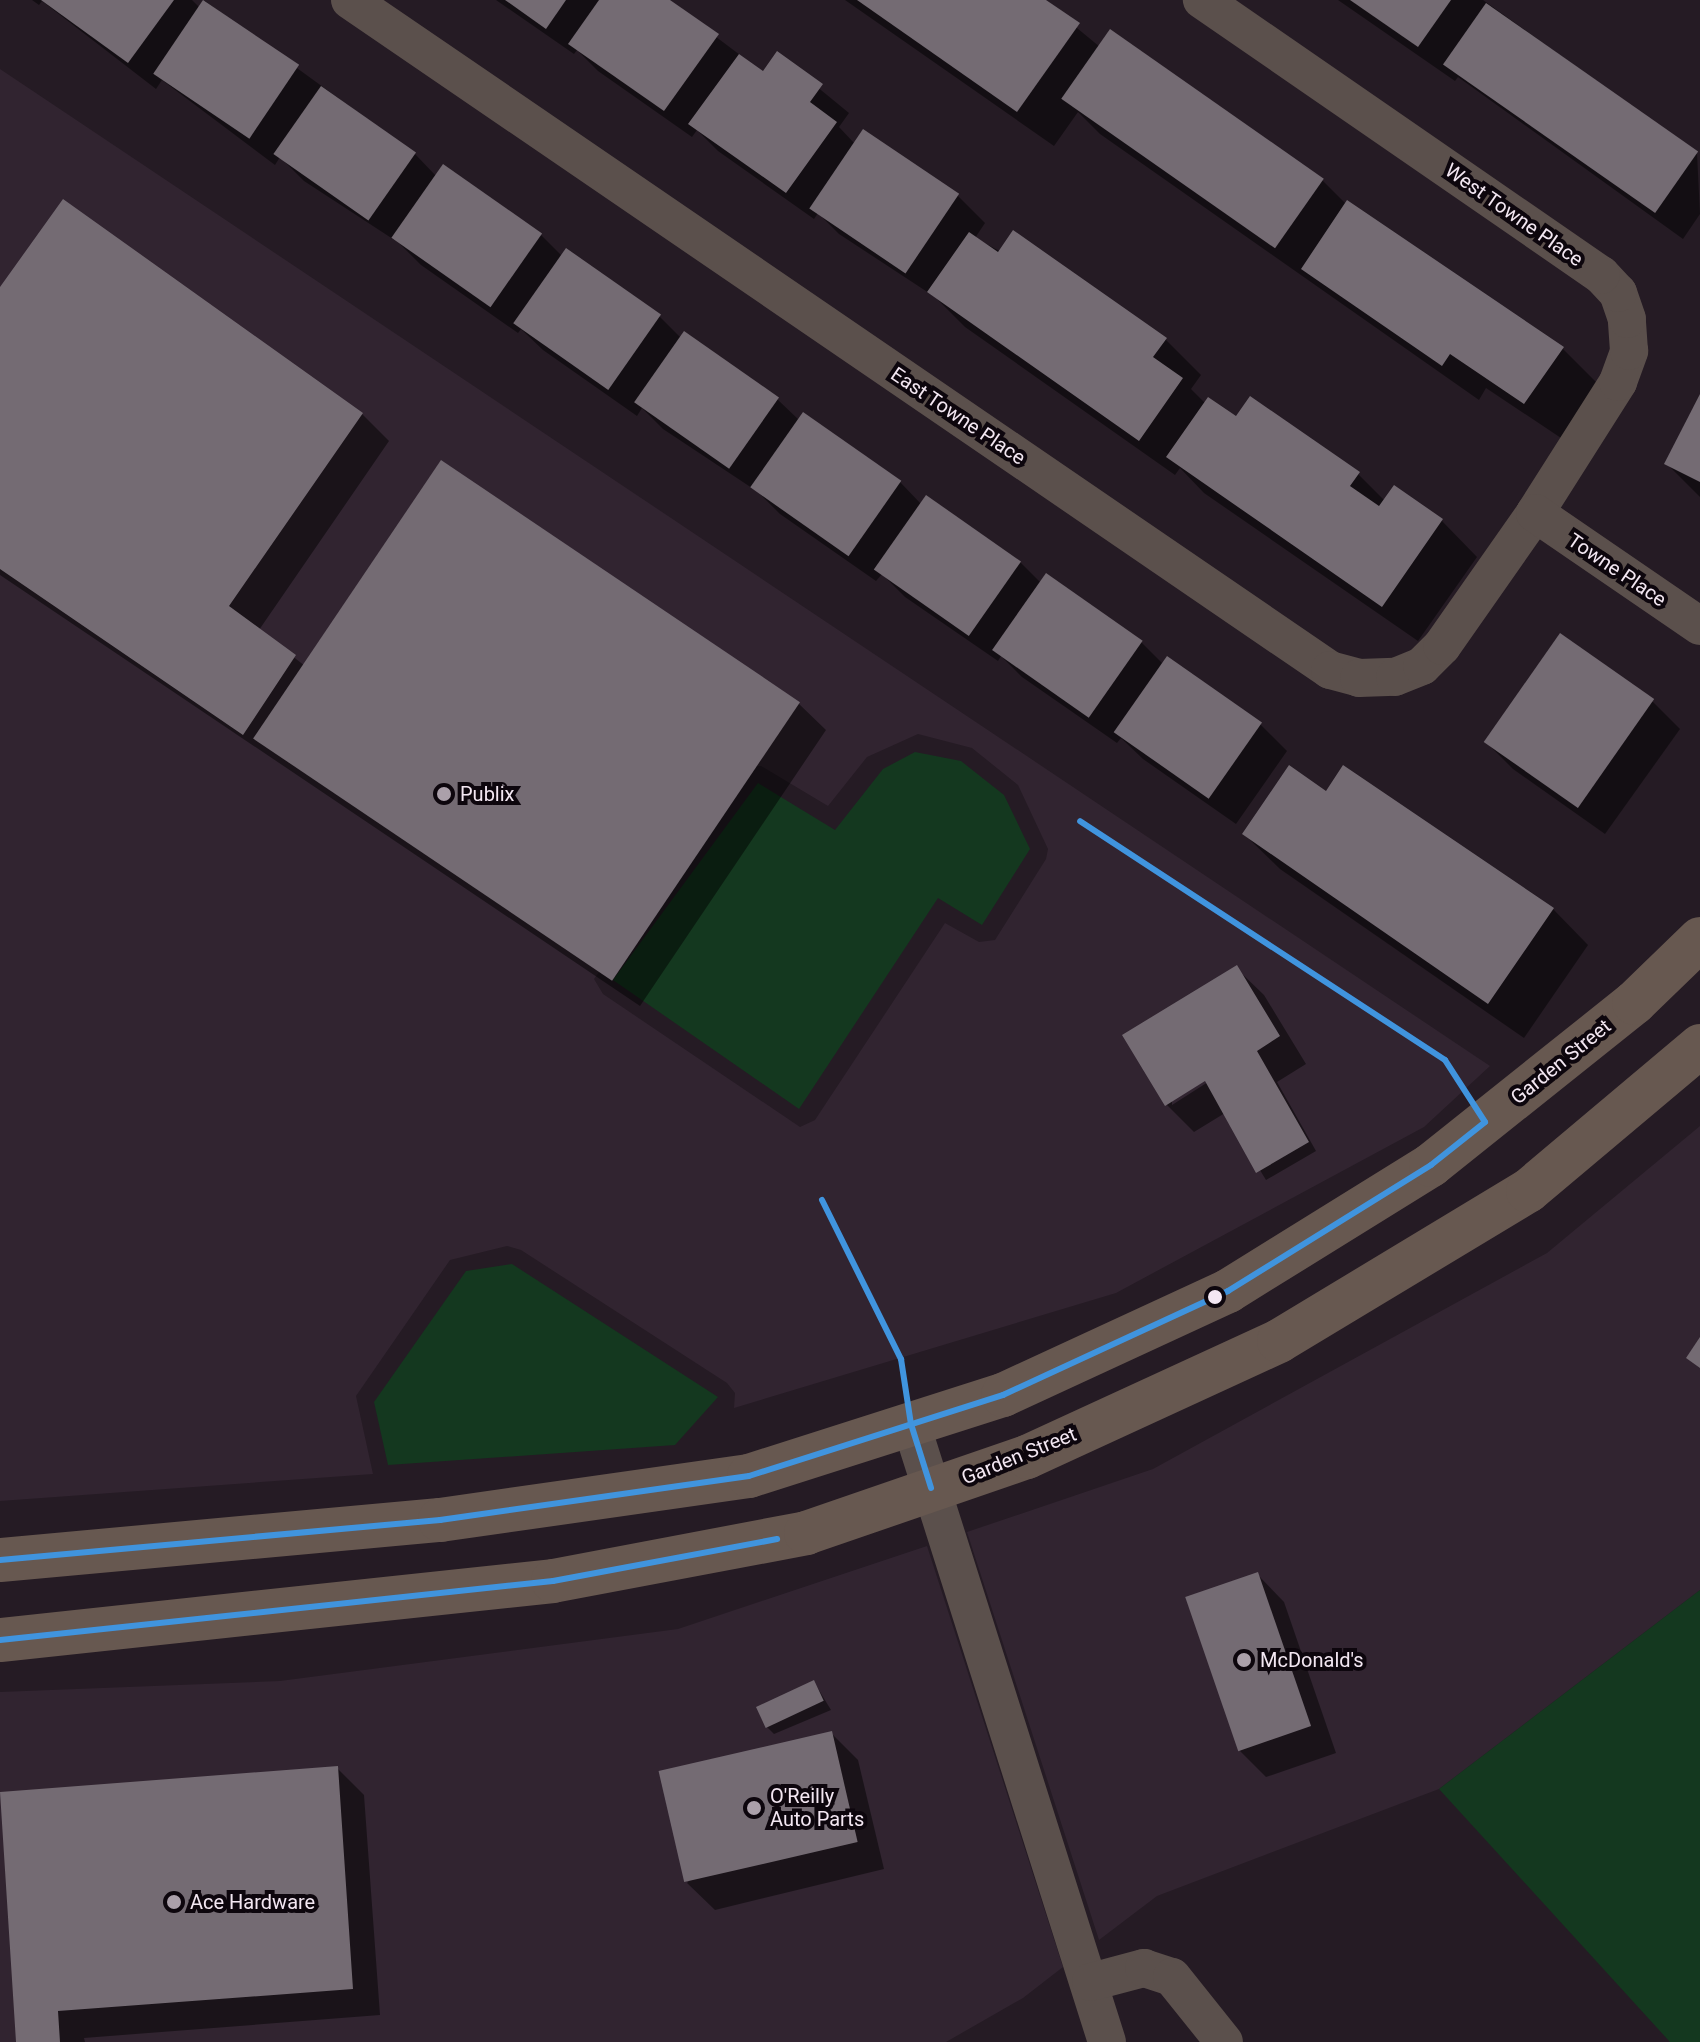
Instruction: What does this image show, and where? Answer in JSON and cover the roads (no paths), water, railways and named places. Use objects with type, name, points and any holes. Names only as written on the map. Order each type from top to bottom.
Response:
[{"type":"main road","name":"Garden Street","points":[[0,1560],[440,1520],[749,1476],[1003,1395],[1228,1291],[1431,1165],[1634,1003],[1700,939]]},
{"type":"main road","name":"Garden Street","points":[[0,1640],[553,1581],[806,1533],[1027,1457],[1279,1341],[1528,1191],[1700,1046]]},
{"type":"street","name":"East Towne Place","points":[[350,0],[1330,670],[1359,678],[1395,677],[1422,666],[1442,646],[1535,513]]},
{"type":"street","name":"West Towne Place","points":[[1202,0],[1601,275],[1618,293],[1627,319],[1629,351],[1618,382],[1535,513]]},
{"type":"street","name":"Towne Place","points":[[1535,513],[1700,626]]},
{"type":"street","points":[[911,1424],[1091,1982],[1107,2042]]},
{"type":"street","points":[[1091,1982],[1144,1968],[1172,1977],[1224,2042]]},
{"type":"place","name":"Publix","points":[[444,794]]},
{"type":"place","name":"McDonald's","points":[[1244,1660]]},
{"type":"place","name":"O'Reilly Auto Parts","points":[[754,1808]]},
{"type":"place","name":"Ace Hardware","points":[[174,1902]]}]
